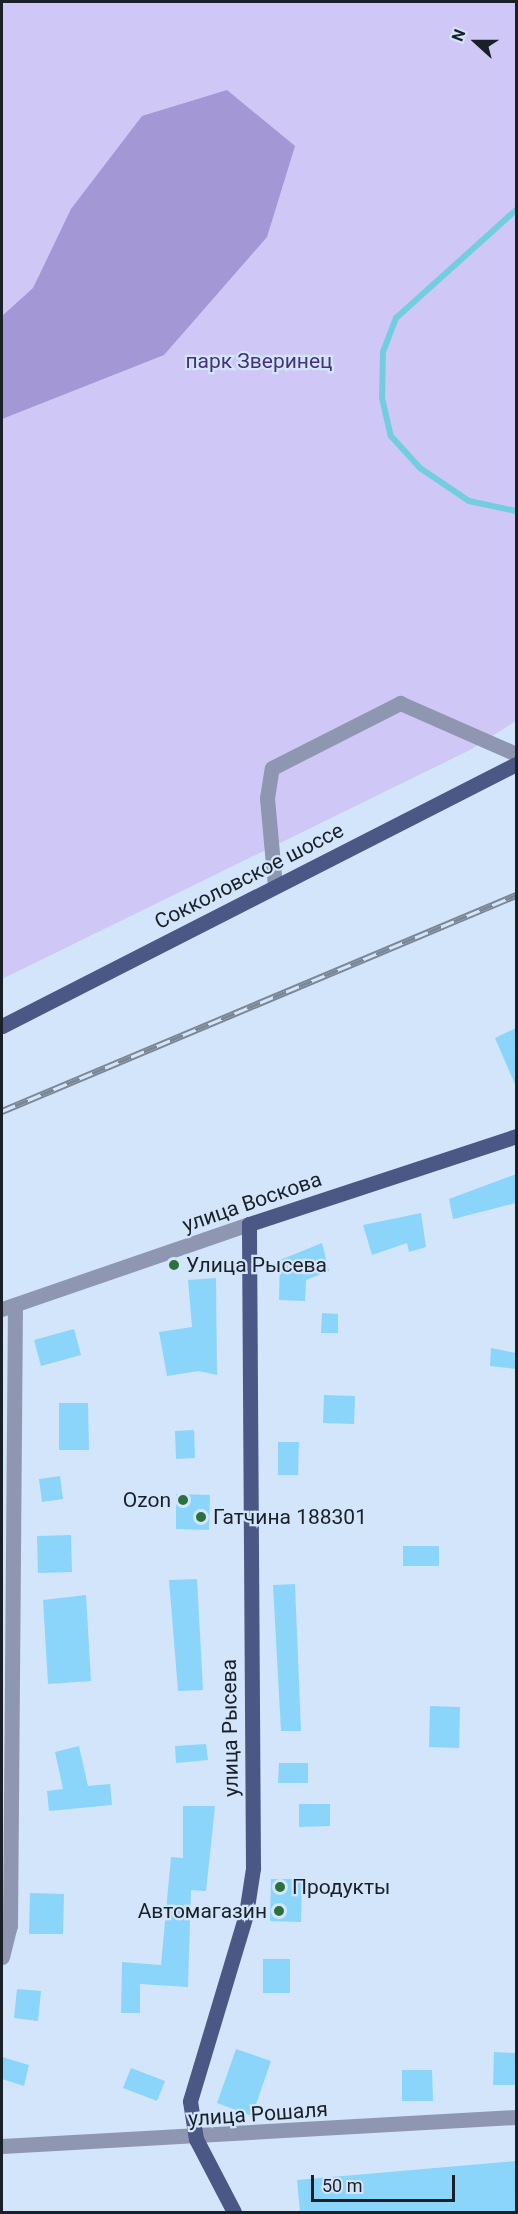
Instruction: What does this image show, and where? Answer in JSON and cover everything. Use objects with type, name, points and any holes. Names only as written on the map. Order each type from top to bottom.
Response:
[{"type":"main road","name":"Сокколовское шоссе","points":[[2,1026],[516,764]]},
{"type":"main road","name":"улица Воскова","points":[[249,1224],[516,1136]]},
{"type":"main road","name":"улица Рысева","points":[[234,2212],[196,2139],[190,2101],[246,1914],[253,1868],[249,1224]]},
{"type":"street","points":[[274,886],[267,798],[272,768],[400,703],[516,754]]},
{"type":"street","name":"улица Воскова","points":[[8,1307],[249,1224]]},
{"type":"street","points":[[2,1957],[10,1926],[8,1307]]},
{"type":"street","name":"улица Рошаля","points":[[2,2146],[196,2139],[516,2118]]},
{"type":"green space","name":"парк Зверинец","points":[[2,2],[516,2],[516,721],[470,750],[2,979]]},
{"type":"shaded area","points":[[227,90],[295,146],[267,237],[164,355],[2,419],[2,316],[33,288],[71,209],[142,116]]},
{"type":"building","points":[[516,1028],[516,1087],[495,1038]]},
{"type":"building","points":[[516,1174],[516,1203],[453,1219],[449,1199]]},
{"type":"building","points":[[421,1213],[426,1247],[409,1252],[407,1243],[372,1255],[363,1225]]},
{"type":"building","points":[[322,1243],[329,1271],[306,1280],[305,1301],[279,1300],[280,1260]]},
{"type":"building","points":[[216,1278],[217,1375],[199,1371],[167,1376],[159,1332],[192,1327],[188,1280]]},
{"type":"building","points":[[322,1313],[338,1314],[338,1333],[321,1333]]},
{"type":"building","points":[[74,1329],[81,1355],[41,1366],[34,1340]]},
{"type":"building","points":[[491,1348],[516,1353],[516,1369],[490,1366]]},
{"type":"building","points":[[324,1395],[355,1396],[354,1424],[323,1423]]},
{"type":"building","points":[[59,1403],[88,1403],[89,1450],[59,1450]]},
{"type":"building","points":[[194,1430],[195,1458],[176,1459],[175,1431]]},
{"type":"building","points":[[278,1442],[299,1442],[298,1475],[278,1475]]},
{"type":"building","points":[[60,1476],[63,1499],[42,1502],[39,1479]]},
{"type":"building","points":[[176,1494],[210,1495],[209,1530],[176,1529]]},
{"type":"building","points":[[71,1535],[72,1572],[38,1573],[37,1536]]},
{"type":"building","points":[[403,1546],[439,1546],[439,1566],[403,1566]]},
{"type":"building","points":[[197,1579],[203,1690],[178,1691],[169,1580]]},
{"type":"building","points":[[295,1584],[301,1731],[281,1731],[273,1585]]},
{"type":"building","points":[[86,1595],[91,1681],[48,1684],[43,1600]]},
{"type":"building","points":[[430,1706],[460,1707],[459,1748],[429,1747]]},
{"type":"building","points":[[206,1744],[208,1760],[176,1763],[175,1746]]},
{"type":"building","points":[[79,1746],[88,1786],[110,1784],[112,1805],[49,1811],[47,1791],[63,1789],[55,1752]]},
{"type":"building","points":[[279,1763],[308,1763],[308,1783],[278,1783]]},
{"type":"building","points":[[299,1804],[330,1804],[330,1826],[299,1827]]},
{"type":"building","points":[[183,1806],[215,1806],[206,1891],[191,1890],[188,1987],[140,1984],[140,2013],[121,2013],[122,1962],[161,1965],[171,1857],[183,1858]]},
{"type":"building","points":[[271,1879],[302,1879],[301,1922],[270,1921]]},
{"type":"building","points":[[30,1893],[64,1894],[63,1934],[29,1934]]},
{"type":"building","points":[[263,1959],[290,1959],[290,1993],[263,1993]]},
{"type":"building","points":[[17,1989],[41,1991],[38,2021],[14,2018]]},
{"type":"building","points":[[236,2049],[271,2061],[252,2116],[217,2103]]},
{"type":"building","points":[[494,2052],[516,2053],[516,2085],[493,2085]]},
{"type":"building","points":[[2,2057],[29,2065],[24,2086],[2,2079]]},
{"type":"building","points":[[131,2068],[165,2081],[157,2101],[123,2088]]},
{"type":"building","points":[[402,2070],[432,2070],[433,2101],[402,2101]]},
{"type":"building","points":[[516,2161],[516,2211],[300,2212],[297,2180]]},
{"type":"waterway","points":[[516,210],[396,318],[383,352],[382,398],[391,436],[420,468],[469,501],[516,511]]},
{"type":"railway","points":[[2,1111],[516,895]]},
{"type":"place","name":"Улица Рысева","points":[[174,1265]]},
{"type":"place","name":"Ozon","points":[[183,1500]]},
{"type":"place","name":"Гатчина 188301","points":[[201,1517]]},
{"type":"place","name":"Продукты","points":[[280,1887]]},
{"type":"place","name":"Автомагазин","points":[[279,1911]]}]
